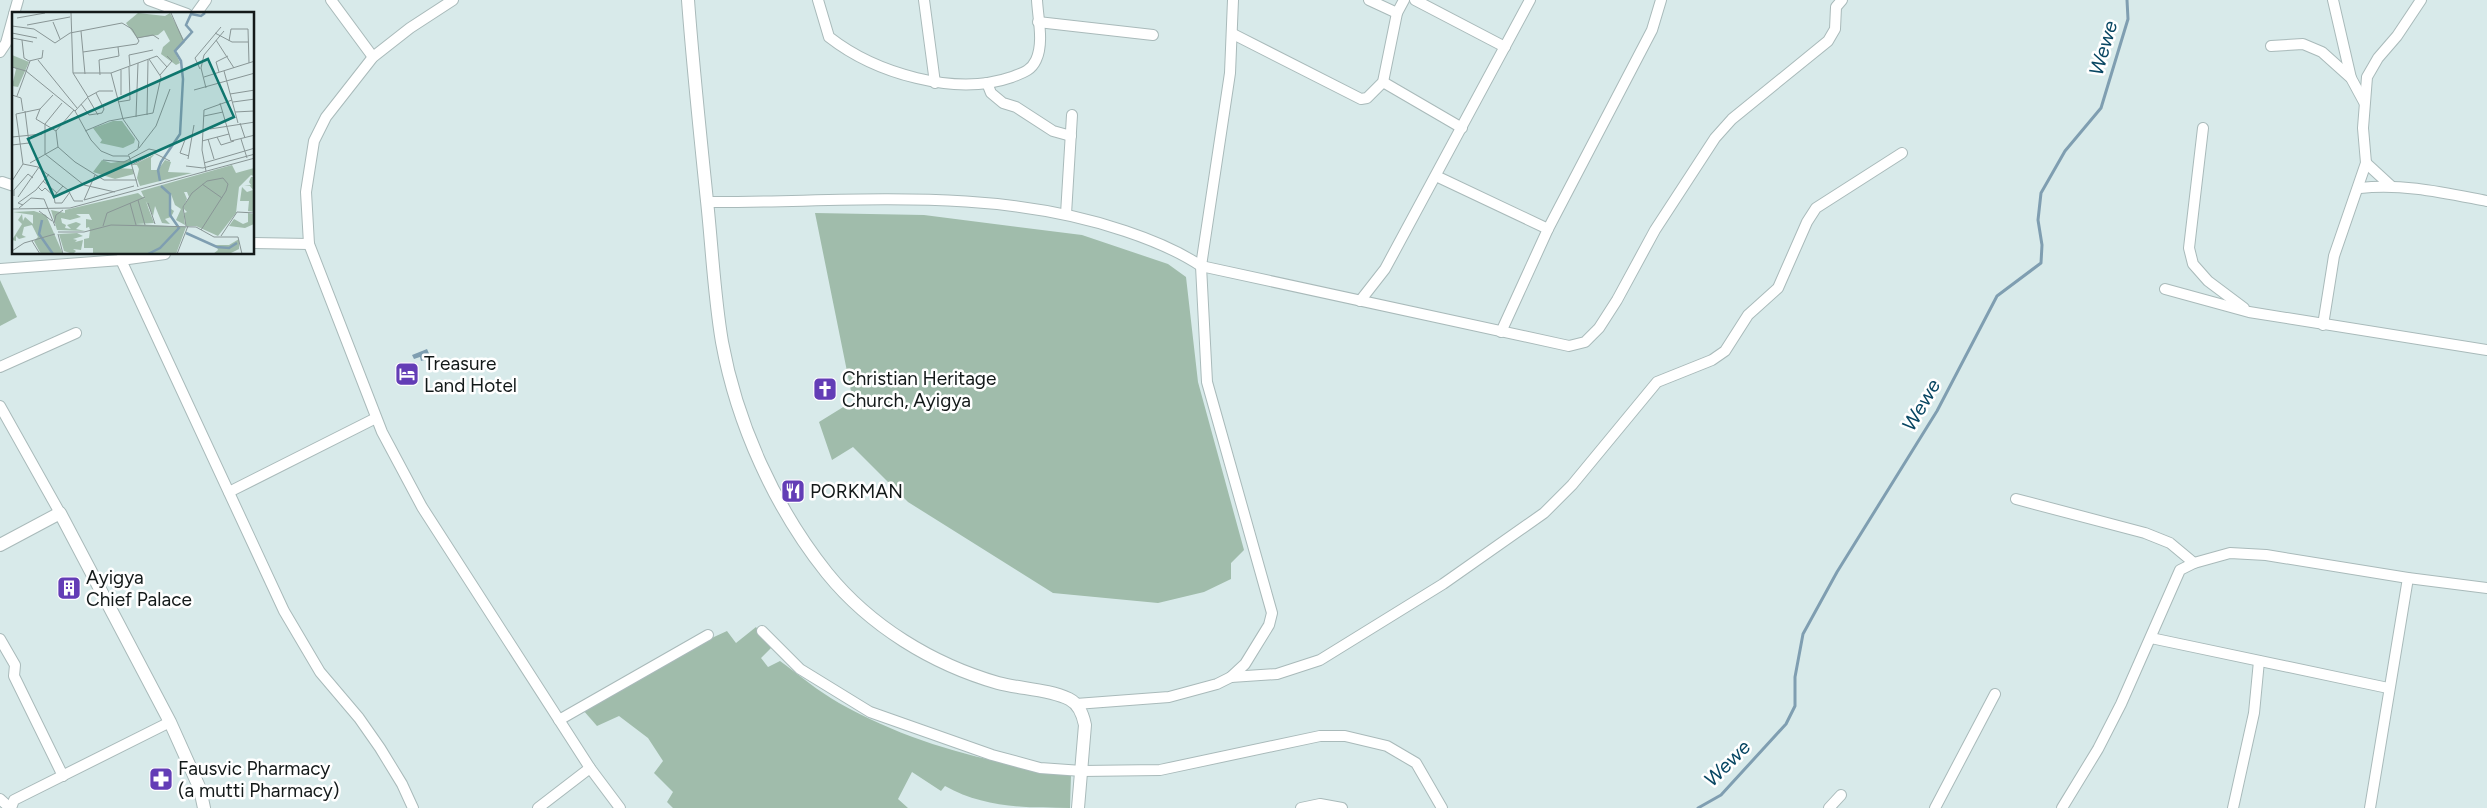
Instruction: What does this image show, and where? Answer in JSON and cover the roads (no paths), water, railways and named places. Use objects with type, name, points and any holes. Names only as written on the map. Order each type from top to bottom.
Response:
[{"type":"street","points":[[149,0],[182,12]]},
{"type":"street","points":[[197,12],[206,0]]},
{"type":"street","points":[[331,0],[373,57]]},
{"type":"street","points":[[453,0],[410,28],[373,57],[326,117],[314,141],[306,192],[309,244],[376,418],[422,507],[590,768],[620,808]]},
{"type":"street","points":[[688,0],[718,315],[729,372],[753,444],[787,514],[804,542],[846,595],[871,618],[900,639],[972,676],[1015,688],[1062,697],[1076,704],[1170,697],[1217,684],[1231,677],[1244,664],[1270,625],[1272,613],[1208,382],[1201,266],[1230,73],[1233,0]]},
{"type":"street","points":[[818,0],[823,24],[829,37],[837,44],[879,66],[935,83],[994,83],[1028,72],[1035,62],[1040,48],[1037,0]]},
{"type":"street","points":[[924,0],[935,83]]},
{"type":"street","points":[[1368,0],[1396,13]]},
{"type":"street","points":[[1233,34],[1361,99],[1367,98],[1383,82],[1396,13],[1404,0]]},
{"type":"street","points":[[1415,0],[1505,47]]},
{"type":"street","points":[[1360,301],[1385,268],[1530,0]]},
{"type":"street","points":[[1501,332],[1548,229],[1652,30],[1661,0]]},
{"type":"street","points":[[707,202],[927,199],[1036,208],[1097,221],[1147,238],[1175,249],[1201,266],[1569,346],[1585,342],[1599,328],[1617,300],[1655,230],[1715,138],[1732,119],[1828,41],[1835,29],[1836,7],[1842,0]]},
{"type":"street","points":[[2333,0],[2351,78],[2364,103]]},
{"type":"street","points":[[2323,324],[2334,256],[2360,188],[2366,163],[2363,128],[2367,76],[2421,0]]},
{"type":"street","points":[[0,52],[6,43],[12,21]]},
{"type":"street","points":[[1038,22],[1153,35]]},
{"type":"street","points":[[2271,46],[2304,44],[2322,52],[2351,78]]},
{"type":"street","points":[[1383,82],[1462,128]]},
{"type":"street","points":[[987,83],[991,93],[1003,103],[1016,107],[1053,131],[1071,136]]},
{"type":"street","points":[[1066,214],[1072,115]]},
{"type":"street","points":[[2203,128],[2189,248],[2193,264],[2208,281],[2249,312]]},
{"type":"street","points":[[1231,677],[1277,674],[1320,660],[1443,584],[1544,513],[1572,484],[1657,382],[1680,371],[1712,360],[1725,351],[1748,315],[1778,288],[1807,222],[1816,208],[1902,153]]},
{"type":"street","points":[[2366,163],[2391,186]]},
{"type":"street","points":[[1436,176],[1548,229]]},
{"type":"street","points":[[2,182],[12,185]]},
{"type":"street","points":[[2360,188],[2391,186],[2487,200]]},
{"type":"street","points":[[255,243],[309,244]]},
{"type":"street","points":[[0,269],[151,255]]},
{"type":"street","points":[[122,257],[284,611],[320,672],[359,718],[380,748],[402,784],[413,808]]},
{"type":"street","points":[[2165,289],[2249,312],[2487,350]]},
{"type":"street","points":[[0,367],[76,333]]},
{"type":"street","points":[[0,406],[60,513],[170,722],[200,790],[204,808]]},
{"type":"street","points":[[229,492],[376,418]]},
{"type":"street","points":[[2016,499],[2145,533],[2170,543],[2194,563]]},
{"type":"street","points":[[0,545],[60,513]]},
{"type":"street","points":[[2062,808],[2098,749],[2151,638],[2180,570],[2194,563],[2230,554],[2266,555],[2408,578],[2487,588]]},
{"type":"street","points":[[2370,808],[2388,688],[2408,578]]},
{"type":"street","points":[[762,631],[800,669],[870,712],[992,755],[1040,768],[1082,771],[1160,770],[1320,736],[1345,736],[1387,746],[1416,763],[1442,808]]},
{"type":"street","points":[[559,720],[708,634]]},
{"type":"street","points":[[2151,638],[2388,688]]},
{"type":"street","points":[[0,639],[15,665],[14,676],[63,776]]},
{"type":"street","points":[[2233,808],[2254,713],[2259,661]]},
{"type":"street","points":[[1935,808],[1995,694]]},
{"type":"street","points":[[1076,704],[1083,715],[1085,725],[1078,808]]},
{"type":"street","points":[[0,799],[10,808],[14,800],[170,722]]},
{"type":"street","points":[[538,808],[590,768]]},
{"type":"street","points":[[1829,808],[1841,795]]},
{"type":"street","points":[[1301,808],[1320,804],[1342,808]]},
{"type":"water","points":[[427,349],[431,358],[421,361],[420,357],[414,359],[412,355]]},
{"type":"waterway","name":"Wewe","points":[[1698,808],[1721,795],[1786,724],[1795,706],[1795,677],[1803,634],[1837,572],[1937,411],[1997,296],[2041,263],[2042,245],[2038,220],[2041,193],[2065,151],[2101,108],[2128,19],[2127,0]]},
{"type":"place","name":"Treasure Land Hotel","points":[[407,374]]},
{"type":"place","name":"Christian Heritage Church, Ayigya","points":[[825,389]]},
{"type":"place","name":"PORKMAN","points":[[793,491]]},
{"type":"place","name":"Ayigya Chief Palace","points":[[69,588]]},
{"type":"place","name":"Fausvic Pharmacy (a mutti Pharmacy)","points":[[161,779]]}]
